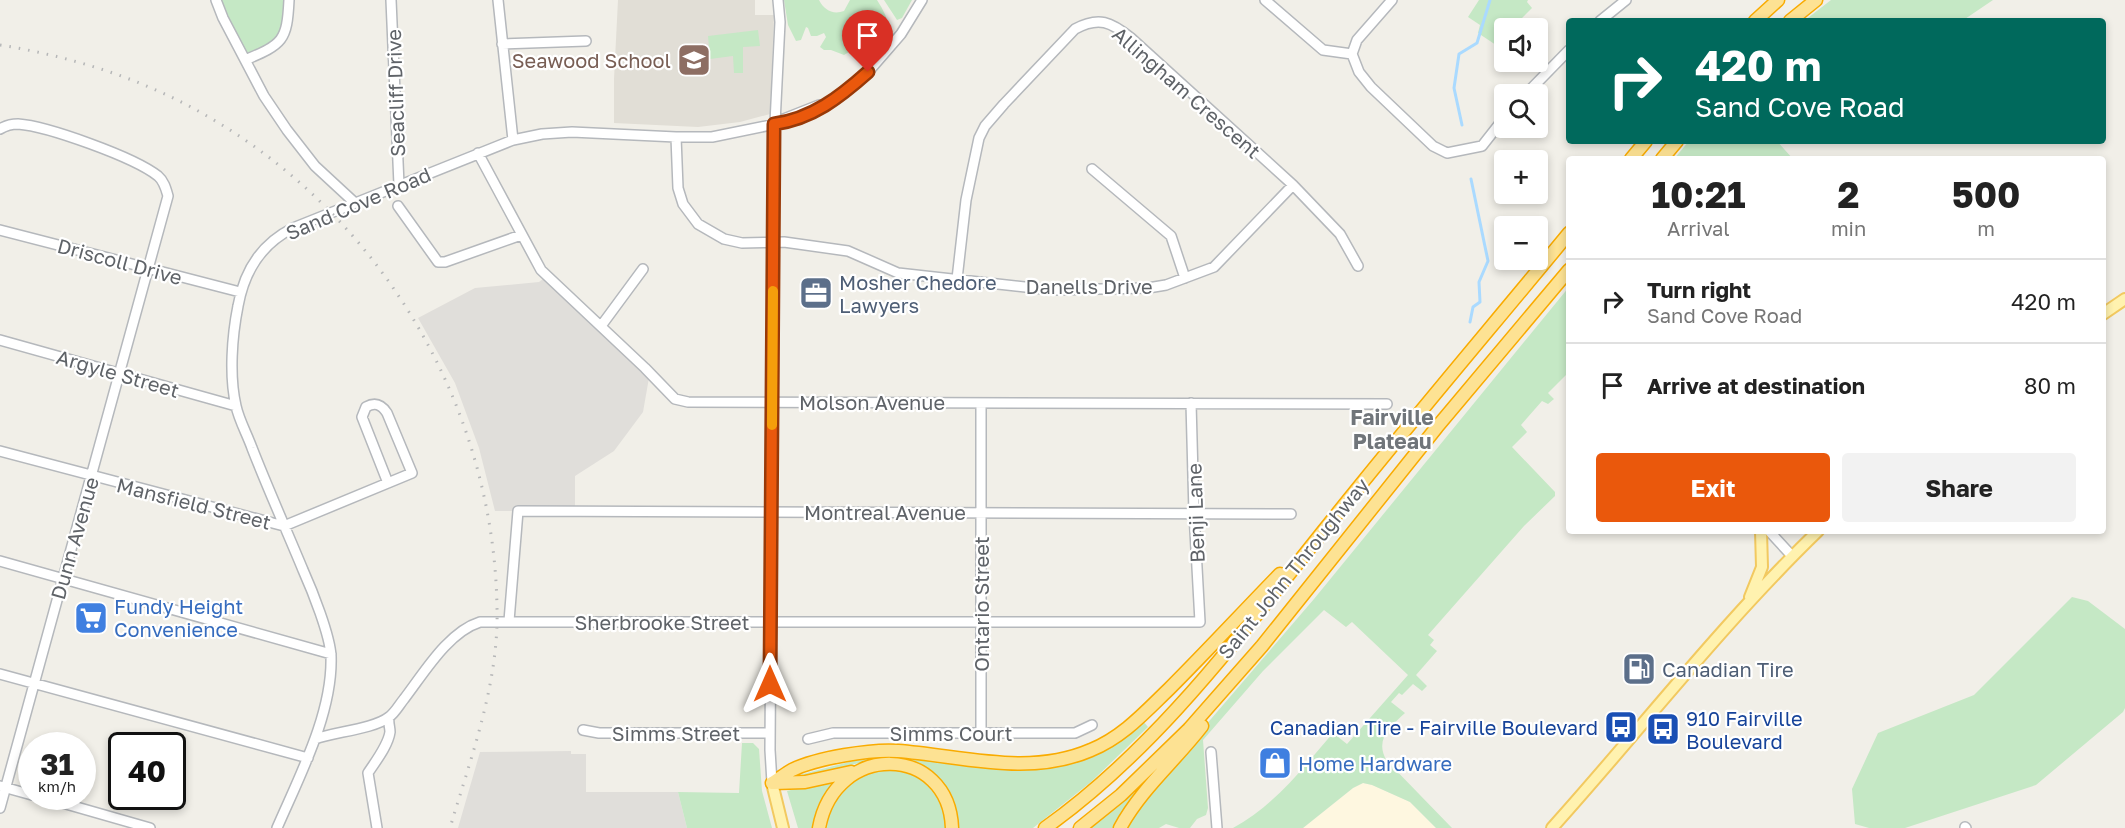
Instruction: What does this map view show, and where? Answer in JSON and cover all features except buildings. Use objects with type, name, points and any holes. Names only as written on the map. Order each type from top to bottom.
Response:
[{"type":"highway","points":[[1758,18],[1778,0]]},
{"type":"highway","points":[[1794,18],[1816,0]]},
{"type":"highway","points":[[1634,156],[1644,144]]},
{"type":"highway","points":[[1664,156],[1674,144]]},
{"type":"highway","name":"Saint John Throughway","points":[[1045,828],[1106,780],[1173,714],[1566,237]]},
{"type":"highway","name":"Saint John Throughway","points":[[1080,828],[1121,795],[1189,729],[1262,646],[1437,427],[1566,274]]},
{"type":"highway","points":[[772,783],[791,770],[806,765],[867,752],[896,751],[1022,764],[1066,759],[1096,748],[1113,739],[1137,721],[1214,645],[1335,516]]},
{"type":"highway","points":[[1120,828],[1131,808],[1196,733],[1262,646]]},
{"type":"highway","points":[[772,783],[805,782],[877,765],[907,766],[929,777],[944,795],[951,814],[952,828]]},
{"type":"highway","points":[[819,828],[828,801],[835,789],[844,779],[860,770]]},
{"type":"main road","points":[[2106,312],[2125,299]]},
{"type":"main road","points":[[1747,603],[1761,567],[1761,534]]},
{"type":"main road","points":[[1552,828],[1617,756],[1747,603],[1815,534]]},
{"type":"main road","points":[[772,783],[783,828]]},
{"type":"street","points":[[216,0],[264,96],[286,129],[315,166],[355,203]]},
{"type":"street","points":[[245,60],[270,49],[281,40],[287,24],[289,0]]},
{"type":"street","name":"Seacliff Drive","points":[[392,0],[399,185]]},
{"type":"street","points":[[498,0],[513,140]]},
{"type":"street","points":[[772,783],[770,733],[773,243],[774,124],[780,22],[778,0]]},
{"type":"street","name":"Sand Cove Road","points":[[277,828],[315,739],[330,682],[331,654],[311,590],[236,406],[232,354],[240,292],[254,261],[280,234],[513,140],[542,134],[572,132],[676,137],[725,135],[800,119],[835,99],[878,63],[902,34],[922,0]]},
{"type":"street","points":[[1265,0],[1323,50],[1352,54]]},
{"type":"street","points":[[1392,0],[1358,40],[1352,54],[1359,72],[1371,87],[1433,146],[1447,153],[1482,146],[1494,131]]},
{"type":"street","points":[[1604,18],[1626,0]]},
{"type":"street","name":"Allingham Crescent","points":[[957,279],[972,167],[979,138],[985,126],[1075,29],[1086,23],[1100,22],[1117,27],[1293,185]]},
{"type":"street","points":[[502,44],[586,41]]},
{"type":"street","points":[[1536,84],[1566,53]]},
{"type":"street","name":"Dunn Avenue","points":[[0,129],[16,124],[87,142],[127,159],[159,177],[166,187],[168,196],[34,683],[2,786],[0,808]]},
{"type":"street","name":"Danells Drive","points":[[676,137],[678,188],[683,204],[698,224],[724,239],[742,243],[784,242],[848,251],[898,273],[1052,290],[1148,288],[1167,285],[1214,267],[1293,185]]},
{"type":"street","name":"Molson Avenue","points":[[478,153],[541,270],[675,399],[688,402],[1388,404]]},
{"type":"street","points":[[1092,169],[1172,236],[1185,278]]},
{"type":"street","points":[[1293,185],[1340,234],[1358,266]]},
{"type":"street","points":[[398,206],[438,262],[446,262],[521,235]]},
{"type":"street","name":"Driscoll Drive","points":[[0,230],[240,292]]},
{"type":"street","points":[[601,326],[643,269]]},
{"type":"street","name":"Argyle Street","points":[[0,340],[236,406]]},
{"type":"street","name":"Ontario Street","points":[[981,403],[981,733]]},
{"type":"street","name":"Benji Lane","points":[[1191,403],[1200,622]]},
{"type":"street","points":[[284,526],[388,483],[412,473],[387,413],[380,405],[371,404],[366,407],[362,417],[388,483]]},
{"type":"street","name":"Mansfield Street","points":[[0,452],[284,526]]},
{"type":"street","name":"Montreal Avenue","points":[[509,621],[518,511],[1291,514]]},
{"type":"street","points":[[1772,534],[1792,556]]},
{"type":"street","points":[[0,561],[331,654]]},
{"type":"street","name":"Sherbrooke Street","points":[[389,717],[432,662],[465,628],[480,622],[1200,622]]},
{"type":"street","points":[[0,674],[308,758]]},
{"type":"street","points":[[315,739],[369,726],[389,717],[390,732],[368,773],[377,828]]},
{"type":"street","name":"Simms Court","points":[[808,739],[833,733],[1075,733],[1092,725]]},
{"type":"street","name":"Simms Street","points":[[583,730],[599,733],[770,733]]},
{"type":"street","points":[[1211,752],[1217,828]]},
{"type":"street","points":[[2,786],[18,791]]},
{"type":"street","points":[[87,810],[150,828]]},
{"type":"shaded area","name":"Seawood School","points":[[618,0],[755,0],[755,15],[774,15],[770,114],[740,122],[698,127],[614,123]]},
{"type":"shaded area","points":[[547,276],[650,372],[643,412],[614,451],[575,476],[575,511],[495,511],[479,448],[455,383],[418,318],[475,288],[539,282]]},
{"type":"shaded area","points":[[571,751],[571,754],[586,754],[586,792],[678,792],[687,828],[458,828],[480,752]]},
{"type":"shaded area","points":[[1363,783],[1410,802],[1436,828],[1303,828],[1353,788]]},
{"type":"green space","points":[[216,0],[289,0],[284,34],[245,60]]},
{"type":"green space","points":[[784,0],[819,0],[826,9],[836,12],[844,11],[850,0],[877,0],[887,21],[887,33],[872,52],[866,46],[861,45],[844,55],[824,50],[820,47],[826,37],[824,33],[811,36],[806,27],[801,40],[796,41],[788,25]]},
{"type":"green space","points":[[884,0],[912,0],[902,18],[897,20]]},
{"type":"green space","points":[[1479,0],[1528,0],[1532,8],[1522,18],[1494,18],[1494,44],[1478,33],[1480,25],[1468,17]]},
{"type":"green space","points":[[1831,0],[1993,0],[1966,18],[1808,18]]},
{"type":"green space","points":[[758,30],[760,46],[743,47],[743,73],[734,73],[733,56],[710,59],[708,36]]},
{"type":"green space","points":[[1686,144],[1780,144],[1790,156],[1676,156]]},
{"type":"green space","points":[[1566,291],[1566,375],[1548,393],[1554,399],[1548,404],[1542,401],[1521,425],[1527,432],[1512,447],[1555,492],[1555,496],[1524,526],[1428,635],[1434,640],[1430,645],[1437,651],[1416,675],[1427,686],[1422,691],[1413,684],[1402,695],[1399,693],[1391,702],[1405,713],[1386,734],[1383,740],[1383,753],[1387,761],[1452,828],[1436,828],[1410,802],[1363,783],[1353,788],[1303,828],[1233,828],[1262,809],[1275,797],[1333,733],[1347,744],[1408,675],[1352,622],[1346,627],[1324,610],[1263,671],[1203,740],[1208,808],[1206,815],[1197,819],[1190,828],[1179,828],[1166,824],[1159,828],[1124,828],[1174,762],[1314,599]]},
{"type":"green space","points":[[2072,597],[2088,601],[2125,629],[2125,708],[2123,712],[2036,785],[1905,828],[1869,828],[1855,824],[1852,789],[1878,733],[1974,695]]},
{"type":"green space","points":[[1143,721],[1148,727],[1091,782],[1033,828],[959,828],[950,794],[940,781],[926,769],[902,760],[877,760],[816,774],[799,775],[876,755],[1033,768]]},
{"type":"green space","points":[[742,743],[753,743],[759,749],[762,791],[772,828],[687,828],[678,792],[739,793]]},
{"type":"green space","points":[[888,769],[912,775],[929,786],[940,804],[947,828],[827,828],[833,804],[846,787],[865,776]]},
{"type":"green space","points":[[835,779],[820,805],[815,828],[798,828],[787,791]]},
{"type":"green space","points":[[1131,791],[1136,795],[1115,828],[1086,828]]},
{"type":"waterway","points":[[1462,125],[1454,88],[1459,54],[1477,43],[1490,0]]},
{"type":"waterway","points":[[1470,322],[1473,307],[1480,302],[1479,282],[1488,261],[1471,179]]},
{"type":"railway","points":[[0,45],[55,56],[109,72],[162,93],[212,119],[274,161],[329,210],[377,266],[418,327],[451,392],[475,462],[491,534],[497,608],[489,692],[450,828]]},
{"type":"slow traffic","points":[[772,425],[773,291]]},
{"type":"place","name":"Seawood School","points":[[694,60]]},
{"type":"place","name":"Mosher Chedore Lawyers","points":[[816,293]]},
{"type":"place","name":"Fundy Height Convenience","points":[[91,618]]},
{"type":"place","name":"Canadian Tire","points":[[1639,669]]},
{"type":"place","name":"Canadian Tire - Fairville Boulevard","points":[[1621,727]]},
{"type":"place","name":"910 Fairville Boulevard","points":[[1663,729]]},
{"type":"place","name":"Home Hardware","points":[[1275,763]]},
{"type":"district","name":"Fairville Plateau","points":[[1392,429]]},
{"type":"route","points":[[770,684],[774,124],[800,119],[819,110],[868,72]]}]
